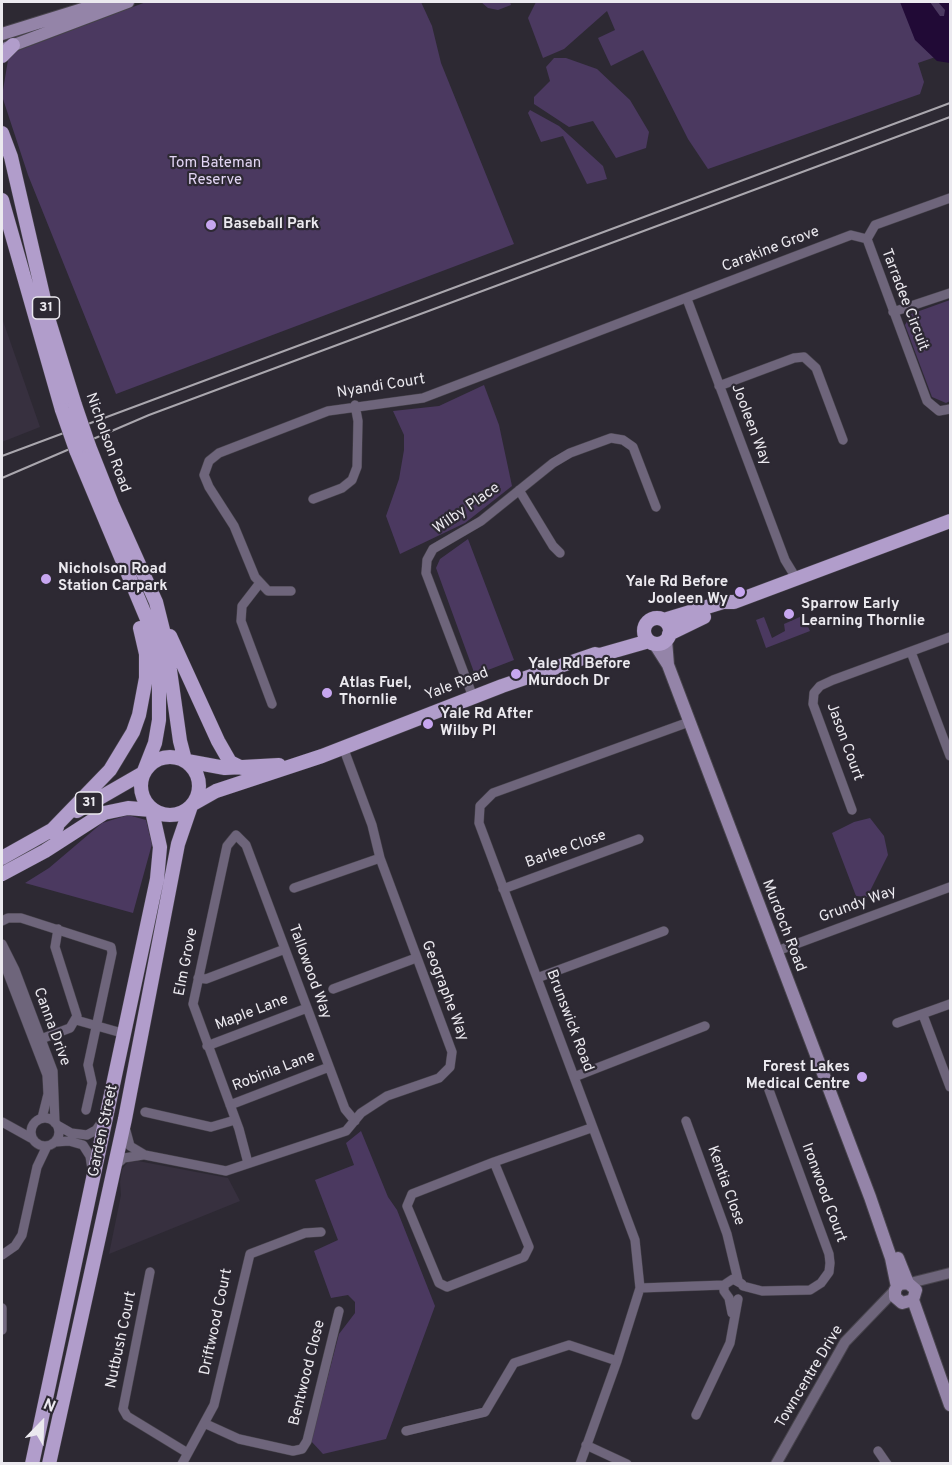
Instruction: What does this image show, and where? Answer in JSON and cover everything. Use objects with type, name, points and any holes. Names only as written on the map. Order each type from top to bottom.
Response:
[{"type":"main road","points":[[2,34],[105,2]]},
{"type":"main road","points":[[2,56],[7,47],[128,2]]},
{"type":"main road","name":"Nicholson Road","points":[[2,133],[16,177],[68,408]]},
{"type":"main road","name":"Nicholson Road","points":[[2,200],[68,408],[132,585],[149,624],[159,680],[159,720],[155,742],[143,772]]},
{"type":"main road","name":"Nicholson Road","points":[[83,448],[112,504],[156,602],[166,642],[180,741],[186,761]]},
{"type":"main road","name":"Yale Road","points":[[656,637],[652,619],[664,620],[723,602],[734,602],[951,521]]},
{"type":"main road","name":"31","points":[[55,837],[110,770],[121,754],[139,715],[144,693],[146,654],[132,602],[132,585]]},
{"type":"main road","points":[[156,602],[206,719],[230,762],[242,768]]},
{"type":"main road","name":"Yale Road","points":[[192,805],[216,791],[299,764],[473,697],[595,654],[600,655],[656,637],[727,609],[734,602]]},
{"type":"main road","points":[[656,637],[669,627],[664,620]]},
{"type":"main road","name":"Murdoch Road","points":[[656,637],[870,1197],[889,1236],[905,1293],[951,1405]]},
{"type":"main road","name":"31","points":[[2,858],[55,837],[104,813],[128,808],[172,815],[192,805],[199,786],[194,771],[186,761],[162,758],[143,772],[88,804],[55,837],[2,874]]},
{"type":"main road","name":"Yale Road","points":[[186,761],[214,767],[242,768],[299,764]]},
{"type":"main road","name":"31","points":[[143,772],[141,792],[151,811]]},
{"type":"main road","name":"Garden Street","points":[[49,1464],[125,1119],[180,834],[192,805]]},
{"type":"main road","name":"Garden Street","points":[[32,1464],[160,862],[159,833],[151,811]]},
{"type":"main road","points":[[2,884],[50,854],[55,837]]},
{"type":"main road","points":[[127,1016],[139,995],[147,958],[151,952],[157,951]]},
{"type":"main road","points":[[53,1367],[59,1368],[63,1365],[81,1314]]},
{"type":"street","name":"Tarradee Circuit","points":[[951,198],[875,225],[867,239],[927,401],[931,407],[939,411],[951,410]]},
{"type":"street","name":"Carakine Grove","points":[[687,299],[851,235],[867,239]]},
{"type":"street","points":[[893,312],[951,293]]},
{"type":"street","name":"Jooleen Way","points":[[687,299],[792,579]]},
{"type":"street","name":"Nyandi Court","points":[[259,584],[234,526],[204,475],[209,461],[219,453],[328,411],[355,405],[423,398],[687,299]]},
{"type":"street","points":[[719,386],[805,353],[816,368],[843,441]]},
{"type":"street","points":[[313,499],[342,488],[352,480],[357,467],[358,421],[355,405]]},
{"type":"street","points":[[627,430],[623,440],[635,452],[656,507]]},
{"type":"street","name":"Wilby Place","points":[[473,697],[426,573],[427,560],[433,549],[481,521],[553,463],[570,453],[611,438],[623,440]]},
{"type":"street","points":[[519,490],[553,546],[560,553]]},
{"type":"street","points":[[272,704],[241,621],[242,606],[259,584],[268,591],[291,591]]},
{"type":"street","points":[[951,637],[911,652],[951,756]]},
{"type":"street","name":"Jason Court","points":[[852,810],[813,704],[814,693],[820,686],[911,652]]},
{"type":"street","name":"Brunswick Road","points":[[580,1464],[617,1361],[639,1288],[635,1240],[591,1128],[479,823],[480,806],[493,793],[689,722]]},
{"type":"street","name":"Geographe Way","points":[[114,1167],[124,1158],[145,1155],[226,1171],[346,1131],[358,1117],[387,1096],[439,1077],[450,1067],[452,1052],[380,858],[372,825],[344,747]]},
{"type":"street","name":"Tallowood Way","points":[[236,835],[246,845],[345,1109],[358,1117]]},
{"type":"street","name":"Elm Grove","points":[[236,835],[227,846],[194,1004],[248,1163]]},
{"type":"street","name":"Barlee Close","points":[[503,889],[639,839]]},
{"type":"street","points":[[294,888],[380,858]]},
{"type":"street","name":"Grundy Way","points":[[777,951],[951,887]]},
{"type":"street","points":[[2,921],[9,918],[21,918],[111,947],[112,953],[88,1065],[92,1083],[86,1110]]},
{"type":"street","points":[[41,1039],[70,1028],[76,1020],[75,1002],[54,947],[58,929]]},
{"type":"street","points":[[537,978],[664,931]]},
{"type":"street","name":"Canna Drive","points":[[2,944],[15,970],[54,1080],[56,1124]]},
{"type":"street","points":[[198,978],[206,979],[285,949]]},
{"type":"street","name":"Canna Drive","points":[[2,958],[5,973],[46,1075],[48,1094],[38,1120]]},
{"type":"street","points":[[333,989],[416,958]]},
{"type":"street","points":[[897,1023],[951,1004]]},
{"type":"street","name":"Maple Lane","points":[[207,1046],[307,1008]]},
{"type":"street","points":[[923,1015],[951,1087]]},
{"type":"street","points":[[76,1020],[122,1033]]},
{"type":"street","points":[[574,1077],[705,1026]]},
{"type":"street","name":"Robinia Lane","points":[[230,1105],[329,1067]]},
{"type":"street","name":"Ironwood Court","points":[[639,1288],[810,1290],[821,1283],[829,1272],[829,1254],[769,1090]]},
{"type":"street","points":[[145,1112],[211,1127],[235,1120]]},
{"type":"street","points":[[6,1124],[38,1120],[56,1124],[71,1133],[87,1135],[96,1130],[107,1115]]},
{"type":"street","points":[[125,1119],[127,1142],[145,1155]]},
{"type":"street","points":[[37,1167],[31,1129],[38,1120]]},
{"type":"street","name":"Kentia Close","points":[[686,1121],[727,1234],[733,1262],[733,1316],[730,1343],[696,1415]]},
{"type":"street","points":[[6,1124],[33,1140],[51,1144],[69,1141],[85,1147],[90,1156],[94,1178]]},
{"type":"street","points":[[2,1255],[15,1246],[22,1235],[37,1167],[58,1134],[56,1124]]},
{"type":"street","points":[[494,1162],[529,1247],[524,1257],[447,1287],[439,1283],[407,1206],[412,1194],[494,1162],[591,1128]]},
{"type":"street","name":"Driftwood Court","points":[[182,1464],[186,1452],[206,1424],[214,1405],[250,1254],[305,1233],[321,1232]]},
{"type":"street","name":"Nutbush Court","points":[[150,1272],[123,1409],[127,1416],[186,1452]]},
{"type":"street","name":"Towncentre Drive","points":[[776,1464],[844,1342],[875,1310],[905,1293],[951,1273]]},
{"type":"street","points":[[2,1308],[2,1330]]},
{"type":"street","name":"Bentwood Close","points":[[206,1424],[239,1439],[293,1451],[302,1449],[307,1441],[339,1311]]},
{"type":"street","points":[[406,1431],[485,1412],[514,1363],[568,1345],[617,1361]]},
{"type":"street","points":[[586,1445],[627,1464]]},
{"type":"street","points":[[879,1451],[887,1464]]},
{"type":"shaded area","points":[[900,2],[930,2],[940,16],[944,16],[945,10],[938,2],[950,2],[950,63],[937,61],[915,40]]},
{"type":"shaded area","points":[[2,318],[40,427],[2,442]]},
{"type":"shaded area","points":[[138,1161],[228,1178],[240,1201],[109,1254],[121,1195],[122,1169],[128,1162]]},
{"type":"green space","name":"Tom Bateman Reserve","points":[[146,2],[421,2],[432,26],[441,63],[514,244],[116,394],[28,175],[2,96],[9,54]]},
{"type":"green space","points":[[481,2],[510,2],[511,5],[498,10],[488,8]]},
{"type":"green space","points":[[536,2],[950,2],[950,52],[918,63],[924,82],[920,94],[708,169],[688,139],[643,50],[611,66],[598,38],[615,30],[607,11],[564,49],[543,58],[528,18]]},
{"type":"green space","points":[[554,58],[566,58],[597,69],[630,100],[649,132],[646,148],[616,158],[593,121],[569,127],[534,104],[534,97],[550,81],[546,67]]},
{"type":"green space","points":[[530,110],[559,126],[603,166],[607,179],[587,184],[563,136],[541,142],[528,113]]},
{"type":"green space","points":[[950,300],[950,401],[946,403],[932,397],[905,325],[911,314]]},
{"type":"green space","points":[[484,385],[499,425],[512,486],[465,523],[400,554],[386,516],[399,479],[404,450],[404,435],[393,411],[439,406]]},
{"type":"green space","points":[[468,539],[514,660],[475,675],[436,568],[440,559]]},
{"type":"green space","points":[[801,612],[810,631],[766,648],[756,620],[764,617],[772,638],[785,631],[784,624],[802,616]]},
{"type":"green space","points":[[128,815],[146,820],[152,844],[133,913],[25,883],[49,868],[102,823]]},
{"type":"green space","points":[[870,818],[884,836],[888,855],[867,897],[856,896],[832,833],[854,822]]},
{"type":"green space","points":[[361,1131],[388,1197],[397,1210],[435,1306],[386,1439],[323,1454],[311,1441],[339,1334],[355,1313],[355,1302],[348,1295],[331,1298],[314,1251],[338,1240],[315,1180],[354,1165],[346,1143]]},
{"type":"railway","points":[[2,456],[950,103]]},
{"type":"railway","points":[[2,478],[149,415],[950,117]]},
{"type":"place","name":"Baseball Park","points":[[211,225]]},
{"type":"place","name":"Nicholson Road Station Carpark","points":[[46,579]]},
{"type":"place","name":"Yale Rd Before Jooleen Wy","points":[[740,592]]},
{"type":"place","name":"Sparrow Early Learning Thornlie","points":[[789,614]]},
{"type":"place","name":"Yale Rd Before Murdoch Dr","points":[[516,674]]},
{"type":"place","name":"Atlas Fuel, Thornlie","points":[[327,693]]},
{"type":"place","name":"Yale Rd After Wilby Pl","points":[[428,724]]},
{"type":"place","name":"Forest Lakes Medical Centre","points":[[862,1077]]}]
